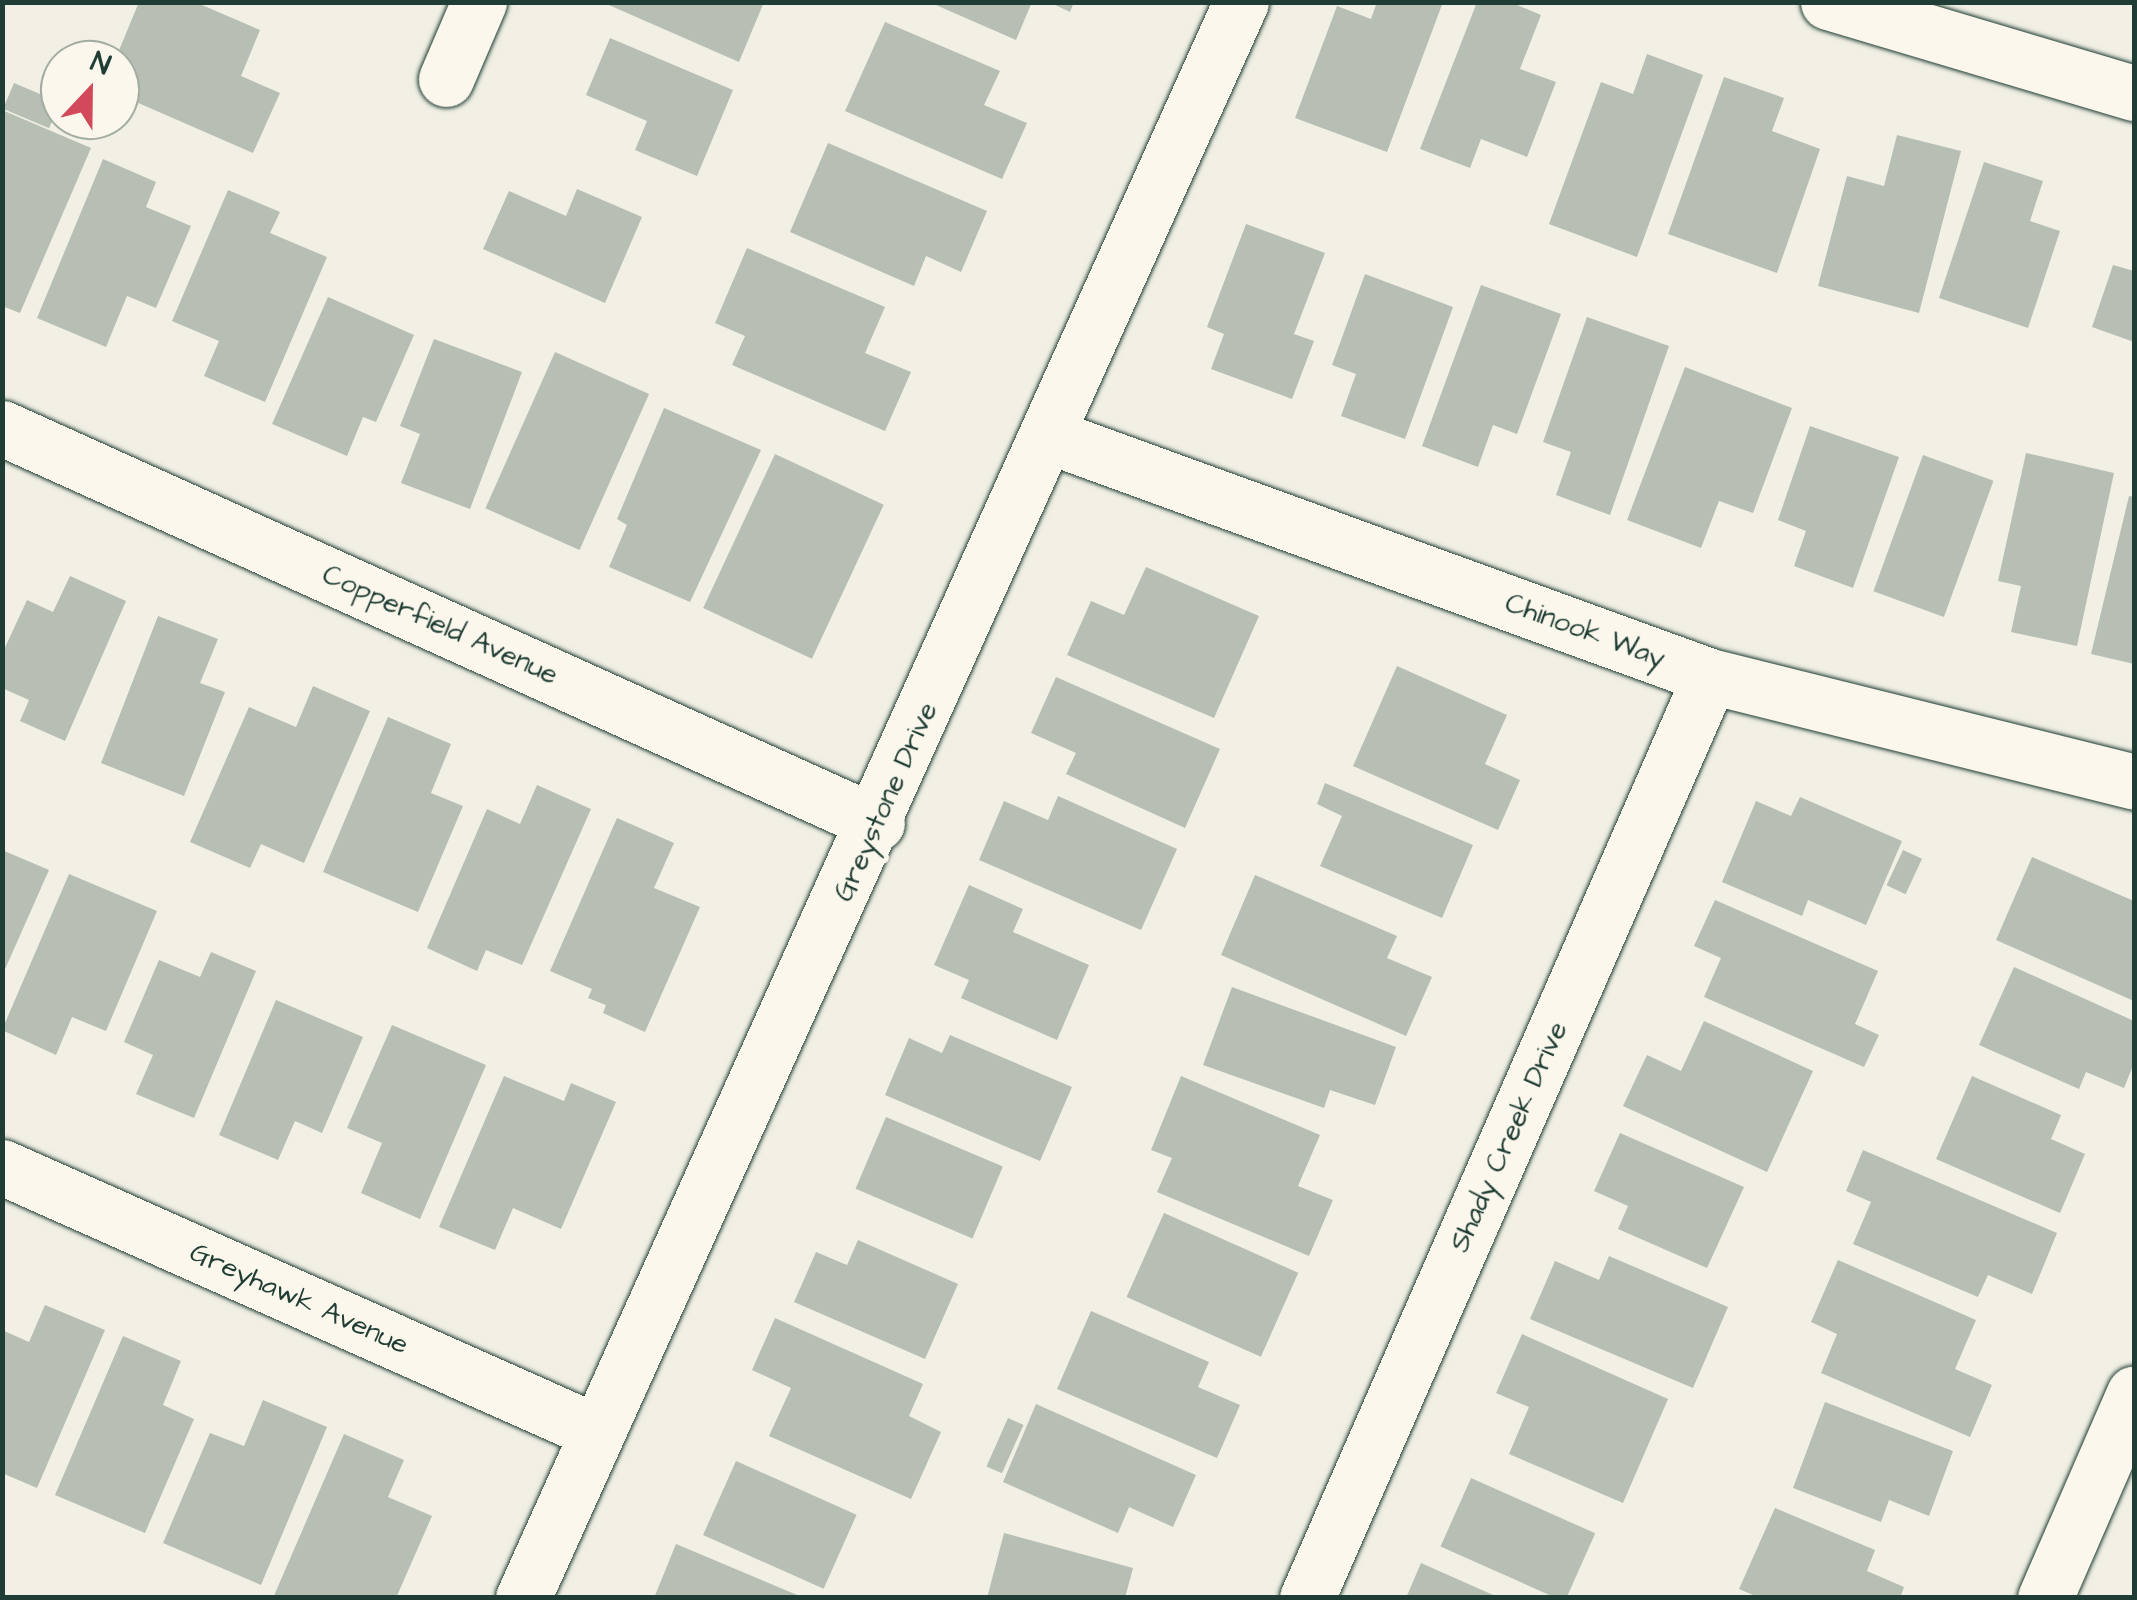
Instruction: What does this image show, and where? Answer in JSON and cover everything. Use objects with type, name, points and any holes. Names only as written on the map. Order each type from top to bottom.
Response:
[{"type":"street","points":[[446,78],[479,2]]},
{"type":"street","name":"Greystone Drive","points":[[523,1598],[877,823],[1241,2]]},
{"type":"street","points":[[1828,2],[2134,92]]},
{"type":"street","name":"Copperfield Avenue","points":[[2,428],[877,823]]},
{"type":"street","name":"Chinook Way","points":[[1049,436],[1710,676],[2134,782]]},
{"type":"street","name":"Shady Creek Drive","points":[[1307,1598],[1710,676]]},
{"type":"street","name":"Greyhawk Avenue","points":[[2,1166],[596,1431]]},
{"type":"street","points":[[2045,1598],[2134,1393]]},
{"type":"building","points":[[139,2],[195,2],[260,30],[241,76],[280,93],[253,153],[140,104],[140,40],[123,40]]},
{"type":"building","points":[[602,2],[764,2],[739,62]]},
{"type":"building","points":[[929,2],[1032,2],[1016,40]]},
{"type":"building","points":[[1049,2],[1074,2],[1070,12]]},
{"type":"building","points":[[1377,2],[1443,2],[1387,152],[1295,118],[1337,6],[1371,19]]},
{"type":"building","points":[[1477,2],[1510,2],[1541,15],[1520,69],[1556,82],[1527,157],[1481,139],[1470,168],[1420,149]]},
{"type":"building","points":[[885,22],[1000,71],[984,105],[1027,123],[1002,179],[845,111]]},
{"type":"building","points":[[610,38],[733,90],[697,176],[635,150],[647,121],[586,95]]},
{"type":"building","points":[[1647,54],[1703,75],[1637,257],[1549,224],[1601,82],[1633,94]]},
{"type":"building","points":[[1724,77],[1784,98],[1772,131],[1820,149],[1777,273],[1668,234]]},
{"type":"building","points":[[14,83],[40,94],[40,124],[3,109]]},
{"type":"building","points":[[2,110],[40,126],[40,140],[72,140],[91,148],[20,313],[2,306]]},
{"type":"building","points":[[1897,135],[1961,151],[1919,313],[1818,286],[1847,176],[1884,186]]},
{"type":"building","points":[[828,143],[987,211],[961,272],[926,256],[914,286],[790,232]]},
{"type":"building","points":[[103,159],[156,182],[146,207],[191,226],[156,308],[127,296],[106,347],[37,318]]},
{"type":"building","points":[[1984,162],[2043,181],[2030,221],[2060,231],[2028,328],[1939,298]]},
{"type":"building","points":[[577,189],[642,217],[605,303],[483,249],[509,191],[566,216]]},
{"type":"building","points":[[228,190],[280,212],[270,233],[327,257],[265,402],[204,376],[219,341],[172,321]]},
{"type":"building","points":[[1246,224],[1325,253],[1294,334],[1314,341],[1292,399],[1211,369],[1224,334],[1207,327]]},
{"type":"building","points":[[747,248],[885,307],[865,353],[911,372],[885,431],[732,365],[745,336],[715,323]]},
{"type":"building","points":[[2113,265],[2134,271],[2134,342],[2092,327]]},
{"type":"building","points":[[1365,274],[1453,307],[1405,439],[1341,416],[1356,374],[1332,365]]},
{"type":"building","points":[[1481,285],[1561,314],[1517,434],[1493,425],[1478,467],[1422,446]]},
{"type":"building","points":[[328,297],[414,335],[376,422],[363,417],[347,456],[272,424]]},
{"type":"building","points":[[1587,317],[1669,346],[1610,515],[1556,495],[1571,452],[1543,442]]},
{"type":"building","points":[[434,339],[522,372],[470,509],[401,483],[420,434],[400,426]]},
{"type":"building","points":[[555,352],[649,394],[580,550],[485,508]]},
{"type":"building","points":[[1685,367],[1792,408],[1753,513],[1719,501],[1701,548],[1627,520]]},
{"type":"building","points":[[664,408],[761,450],[690,602],[609,567],[627,525],[617,519]]},
{"type":"building","points":[[1810,426],[1899,457],[1853,588],[1794,566],[1806,531],[1778,520]]},
{"type":"building","points":[[2026,453],[2114,473],[2077,646],[2011,632],[2021,586],[1998,581]]},
{"type":"building","points":[[775,454],[884,505],[812,659],[703,608]]},
{"type":"building","points":[[1923,455],[1993,481],[1944,617],[1873,591]]},
{"type":"building","points":[[2129,496],[2134,497],[2134,664],[2091,654]]},
{"type":"building","points":[[1146,567],[1259,616],[1214,718],[1067,655],[1091,601],[1124,615]]},
{"type":"building","points":[[70,576],[126,601],[65,741],[20,721],[29,700],[2,688],[2,654],[27,600],[53,612]]},
{"type":"building","points":[[158,616],[218,639],[200,683],[225,692],[184,796],[101,763]]},
{"type":"building","points":[[1397,666],[1507,715],[1485,764],[1520,780],[1498,830],[1353,766]]},
{"type":"building","points":[[1056,677],[1220,749],[1185,828],[1066,774],[1076,753],[1031,733]]},
{"type":"building","points":[[313,686],[370,711],[304,863],[261,844],[250,868],[190,842],[249,707],[296,727]]},
{"type":"building","points":[[388,717],[451,744],[431,793],[463,806],[418,912],[323,872]]},
{"type":"building","points":[[1325,783],[1473,845],[1442,918],[1320,866],[1342,816],[1317,804]]},
{"type":"building","points":[[537,785],[591,809],[522,965],[486,950],[477,971],[427,948],[487,809],[520,824]]},
{"type":"building","points":[[1058,796],[1177,849],[1141,930],[979,860],[1004,801],[1048,820]]},
{"type":"building","points":[[1800,797],[1902,841],[1866,925],[1808,900],[1802,916],[1722,882],[1756,801],[1791,816]]},
{"type":"building","points":[[617,818],[674,843],[654,888],[700,907],[645,1032],[603,1013],[606,1005],[588,998],[592,989],[550,971]]},
{"type":"building","points":[[2,850],[49,870],[2,976]]},
{"type":"building","points":[[1903,850],[1922,859],[1906,894],[1887,885]]},
{"type":"building","points":[[2032,857],[2134,901],[2134,1001],[1996,940]]},
{"type":"building","points":[[69,874],[157,911],[106,1031],[72,1017],[56,1055],[2,1030]]},
{"type":"building","points":[[1255,875],[1397,936],[1387,958],[1432,977],[1406,1036],[1221,955]]},
{"type":"building","points":[[969,885],[1023,909],[1013,932],[1089,965],[1057,1040],[961,998],[969,980],[934,965]]},
{"type":"building","points":[[1715,900],[1878,971],[1855,1024],[1879,1035],[1864,1067],[1704,997],[1721,958],[1694,946]]},
{"type":"building","points":[[211,952],[256,971],[194,1118],[136,1094],[153,1055],[124,1042],[159,960],[200,977]]},
{"type":"building","points":[[2014,967],[2134,1021],[2134,1063],[2124,1088],[2086,1072],[2079,1089],[1979,1045]]},
{"type":"building","points":[[1232,987],[1396,1047],[1375,1105],[1330,1090],[1324,1108],[1203,1065]]},
{"type":"building","points":[[276,1000],[363,1037],[322,1133],[295,1121],[278,1160],[219,1135]]},
{"type":"building","points":[[1704,1021],[1813,1071],[1767,1172],[1623,1106],[1647,1055],[1681,1071]]},
{"type":"building","points":[[392,1025],[486,1065],[420,1219],[361,1193],[382,1143],[347,1128]]},
{"type":"building","points":[[950,1035],[1072,1087],[1040,1161],[885,1095],[909,1038],[942,1053]]},
{"type":"building","points":[[504,1076],[564,1101],[571,1083],[616,1102],[561,1229],[513,1208],[495,1250],[439,1227]]},
{"type":"building","points":[[1181,1076],[1320,1135],[1298,1186],[1333,1200],[1309,1256],[1157,1192],[1172,1158],[1151,1150]]},
{"type":"building","points":[[1972,1076],[2061,1115],[2051,1139],[2085,1154],[2060,1213],[1936,1159]]},
{"type":"building","points":[[886,1117],[1003,1167],[972,1238],[856,1189]]},
{"type":"building","points":[[1620,1133],[1744,1187],[1707,1268],[1618,1229],[1628,1206],[1594,1191]]},
{"type":"building","points":[[1863,1150],[2057,1233],[2032,1294],[1988,1275],[1978,1297],[1853,1244],[1871,1202],[1846,1191]]},
{"type":"building","points":[[1164,1213],[1298,1273],[1261,1357],[1127,1297]]},
{"type":"building","points":[[858,1240],[958,1284],[925,1359],[794,1302],[816,1252],[847,1265]]},
{"type":"building","points":[[1609,1256],[1728,1307],[1693,1388],[1530,1319],[1555,1261],[1599,1280]]},
{"type":"building","points":[[1838,1260],[1976,1320],[1955,1369],[1992,1385],[1970,1437],[1821,1373],[1837,1334],[1811,1322]]},
{"type":"building","points":[[45,1305],[105,1330],[37,1488],[2,1473],[2,1330],[29,1342]]},
{"type":"building","points":[[1091,1311],[1209,1362],[1198,1387],[1240,1405],[1217,1458],[1057,1389]]},
{"type":"building","points":[[775,1318],[923,1384],[909,1416],[941,1432],[911,1499],[769,1436],[791,1388],[752,1370]]},
{"type":"building","points":[[1522,1334],[1668,1399],[1623,1503],[1509,1454],[1529,1407],[1496,1393]]},
{"type":"building","points":[[123,1336],[181,1361],[163,1405],[194,1419],[145,1533],[55,1495]]},
{"type":"building","points":[[263,1400],[327,1427],[261,1585],[163,1543],[210,1433],[244,1446]]},
{"type":"building","points":[[1825,1402],[1953,1451],[1929,1516],[1889,1500],[1881,1522],[1793,1488]]},
{"type":"building","points":[[1036,1404],[1196,1475],[1173,1527],[1129,1507],[1118,1533],[1003,1482]]},
{"type":"building","points":[[1008,1418],[1024,1425],[1002,1473],[986,1466]]},
{"type":"building","points":[[344,1434],[404,1460],[388,1497],[432,1516],[396,1598],[273,1598]]},
{"type":"building","points":[[736,1461],[857,1515],[824,1589],[703,1535]]},
{"type":"building","points":[[1471,1478],[1595,1533],[1566,1598],[1556,1598],[1440,1547]]},
{"type":"building","points":[[1775,1508],[1875,1550],[1867,1571],[1904,1587],[1900,1598],[1760,1598],[1739,1589]]},
{"type":"building","points":[[1004,1533],[1133,1568],[1125,1598],[987,1598]]},
{"type":"building","points":[[676,1544],[802,1597],[802,1598],[654,1598]]},
{"type":"building","points":[[1421,1563],[1500,1598],[1406,1598]]}]
